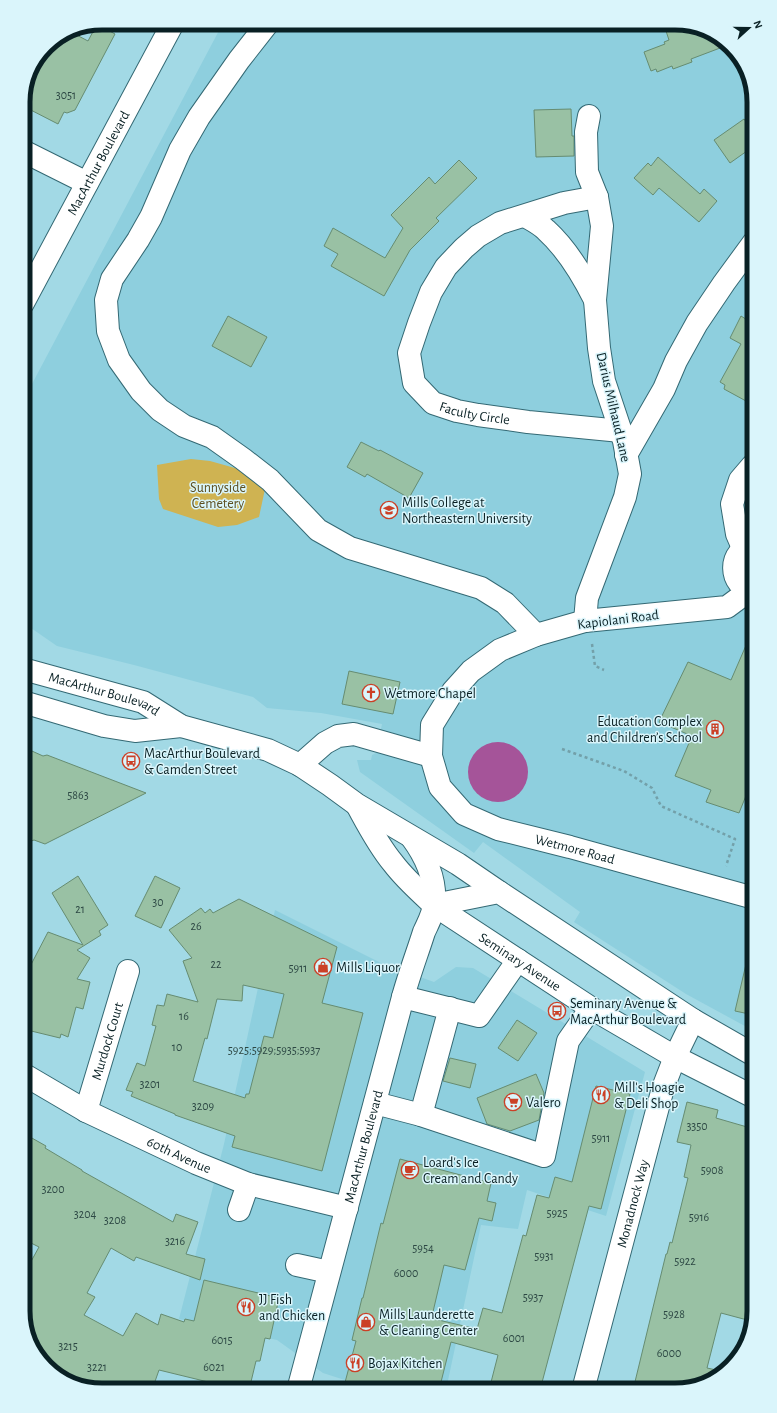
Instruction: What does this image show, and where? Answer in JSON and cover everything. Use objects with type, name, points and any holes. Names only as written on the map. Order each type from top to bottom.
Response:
[{"type":"street","name":"MacArthur Boulevard","points":[[30,290],[169,30]]},
{"type":"street","points":[[263,30],[239,60],[199,117],[180,150],[151,217],[138,240],[112,279],[106,300],[108,331],[119,360],[141,391],[160,410],[184,426],[212,437],[244,458],[270,480],[318,530],[350,548],[481,588],[505,603],[536,635]]},
{"type":"street","name":"Darius Milhaud Lane","points":[[585,621],[588,598],[625,497],[630,474],[624,441],[604,381],[599,348],[595,300],[602,226],[597,197],[587,172],[586,132],[589,116]]},
{"type":"street","points":[[30,154],[87,183]]},
{"type":"street","name":"Faculty Circle","points":[[597,197],[564,203],[500,223],[478,236],[446,267],[431,292],[409,353],[414,383],[434,403],[478,416],[621,431]]},
{"type":"street","points":[[525,216],[545,229],[564,250],[581,273],[595,300]]},
{"type":"street","points":[[626,455],[664,389],[676,361],[697,324],[724,282],[747,251]]},
{"type":"street","points":[[747,472],[740,480],[732,504],[737,534],[747,546]]},
{"type":"street","points":[[747,549],[738,554],[733,568],[734,576],[738,582],[743,587],[747,588]]},
{"type":"street","name":"Kapiolani Road","points":[[431,756],[432,725],[458,686],[471,671],[500,650],[536,635],[585,621],[727,607],[747,593]]},
{"type":"street","points":[[30,659],[47,675]]},
{"type":"street","name":"MacArthur Boulevard","points":[[30,671],[143,702],[181,726],[268,750],[300,765],[330,784],[356,804],[458,864],[499,892]]},
{"type":"street","name":"MacArthur Boulevard","points":[[30,704],[104,726],[135,731],[181,726]]},
{"type":"street","points":[[300,765],[325,743],[338,736],[354,734],[431,756]]},
{"type":"street","name":"Wetmore Road","points":[[431,756],[440,787],[464,814],[498,829],[747,896]]},
{"type":"street","name":"MacArthur Boulevard","points":[[356,804],[392,863],[434,905]]},
{"type":"street","name":"MacArthur Boulevard","points":[[300,1383],[403,997],[413,963],[434,905],[434,886],[429,866],[422,852],[412,838]]},
{"type":"street","points":[[434,905],[499,892],[693,1020],[747,1051]]},
{"type":"street","name":"Seminary Avenue","points":[[434,905],[591,1008],[675,1057],[747,1093]]},
{"type":"street","points":[[403,997],[479,1016],[518,960]]},
{"type":"street","name":"Murdock Court","points":[[86,1110],[128,971]]},
{"type":"street","points":[[421,1115],[450,1008]]},
{"type":"street","points":[[375,1103],[421,1115],[544,1156],[568,1041],[591,1008]]},
{"type":"street","name":"Monadnock Way","points":[[585,1383],[663,1088],[675,1057],[693,1020]]},
{"type":"street","name":"60th Avenue","points":[[30,1078],[86,1110],[196,1163],[248,1184],[347,1208]]},
{"type":"street","points":[[239,1210],[248,1184]]},
{"type":"street","points":[[297,1265],[329,1272]]},
{"type":"path","points":[[591,643],[595,666],[604,670]]},
{"type":"path","points":[[562,749],[624,771],[652,788],[661,806],[735,839],[718,888]]},
{"type":"shaded area","name":"Mills College at Northeastern University","points":[[219,30],[680,30],[689,31],[707,37],[719,45],[732,58],[742,74],[746,88],[747,102],[747,1027],[686,994],[574,922],[580,912],[483,842],[474,853],[360,772],[357,760],[371,760],[372,755],[376,753],[382,724],[321,713],[267,708],[253,697],[57,646],[30,627],[30,388]]},
{"type":"shaded area","points":[[498,742],[515,747],[523,755],[528,772],[523,789],[515,797],[498,802],[481,797],[473,789],[468,772],[473,755],[481,747]]},
{"type":"shaded area","points":[[275,910],[381,963],[434,982],[456,967],[473,968],[645,1072],[606,1216],[527,1190],[518,1229],[481,1225],[447,1383],[354,1383],[323,1373],[277,1340],[179,1319],[224,1144]]},
{"type":"green space","name":"Sunnyside Cemetery","points":[[191,459],[210,461],[249,472],[265,489],[259,517],[237,525],[218,527],[163,509],[159,499],[157,465]]},
{"type":"building","points":[[94,30],[108,30],[115,34],[75,110],[67,113],[64,112],[58,124],[30,110],[32,83],[37,70],[48,54],[58,45],[70,37],[76,35],[88,41]]},
{"type":"building","points":[[666,31],[689,31],[707,37],[722,47],[691,59],[692,62],[673,69],[672,66],[657,72],[656,69],[651,71],[644,52],[665,44],[664,42],[669,40]]},
{"type":"building","points":[[571,109],[572,136],[574,136],[574,156],[536,157],[534,110]]},
{"type":"building","points":[[744,119],[747,123],[747,151],[730,163],[714,140]]},
{"type":"building","points":[[658,157],[700,194],[704,189],[717,201],[699,222],[659,188],[653,195],[634,178],[648,163],[651,166]]},
{"type":"building","points":[[459,160],[477,178],[436,218],[439,221],[410,250],[384,296],[331,266],[338,254],[324,246],[333,228],[385,258],[403,228],[391,215],[429,177],[435,184]]},
{"type":"building","points":[[228,316],[267,337],[251,367],[212,346]]},
{"type":"building","points":[[741,316],[747,320],[746,401],[724,389],[725,385],[720,382],[741,344],[730,338]]},
{"type":"building","points":[[361,442],[379,451],[380,450],[423,473],[409,498],[367,474],[365,477],[347,467]]},
{"type":"building","name":"Education Complex and Children’s School","points":[[747,643],[747,793],[739,813],[706,802],[711,790],[675,776],[692,736],[659,722],[688,662],[731,680]]},
{"type":"building","name":"Wetmore Chapel","points":[[349,671],[400,682],[393,714],[342,704]]},
{"type":"building","points":[[30,750],[43,756],[47,755],[146,793],[45,844],[34,840],[30,841]]},
{"type":"building","points":[[78,876],[108,925],[99,931],[101,935],[77,950],[90,958],[77,979],[90,982],[83,1009],[76,1007],[68,1037],[61,1034],[60,1038],[30,1031],[30,967],[48,932],[83,945],[52,893]]},
{"type":"building","points":[[155,876],[180,888],[161,928],[135,916]]},
{"type":"building","points":[[239,899],[337,947],[322,1003],[363,1013],[322,1171],[232,1147],[235,1136],[175,1115],[131,1096],[133,1092],[126,1090],[137,1063],[145,1066],[156,1026],[152,1025],[157,1005],[164,1006],[167,994],[198,1002],[183,961],[192,958],[169,930],[201,908],[205,913],[210,909],[213,913]],"holes":[[[243,985],[284,994],[273,1038],[264,1036],[249,1094],[246,1094],[245,1098],[193,1081],[205,1038],[207,1039],[217,999],[242,1001]]]},
{"type":"building","points":[[747,960],[747,1014],[735,1011]]},
{"type":"building","points":[[517,1020],[537,1033],[518,1061],[498,1048]]},
{"type":"building","points":[[450,1058],[476,1064],[470,1088],[443,1081]]},
{"type":"building","name":"Valero","points":[[536,1074],[544,1093],[539,1120],[510,1131],[487,1124],[477,1098]]},
{"type":"building","points":[[596,1086],[630,1094],[601,1209],[589,1206],[542,1383],[491,1383],[498,1355],[451,1342],[441,1383],[345,1383],[356,1341],[352,1340],[362,1298],[381,1223],[383,1224],[400,1159],[491,1183],[487,1201],[496,1203],[492,1221],[479,1218],[465,1270],[444,1265],[432,1316],[434,1319],[477,1329],[483,1308],[502,1313],[523,1235],[526,1236],[537,1195],[549,1198],[555,1177],[572,1182]]},
{"type":"building","points":[[687,1102],[718,1110],[716,1118],[747,1127],[746,1320],[721,1313],[707,1368],[716,1370],[703,1378],[689,1382],[635,1383],[666,1254],[670,1242],[672,1243],[688,1178],[684,1177],[691,1145],[677,1142]]},
{"type":"building","points":[[30,1137],[82,1171],[173,1222],[176,1214],[198,1222],[186,1254],[205,1259],[200,1280],[136,1257],[134,1261],[111,1248],[87,1293],[95,1297],[84,1315],[123,1336],[136,1313],[158,1325],[161,1314],[184,1322],[185,1319],[194,1321],[204,1280],[279,1298],[270,1339],[265,1338],[260,1361],[256,1361],[251,1383],[212,1383],[159,1370],[154,1383],[97,1383],[88,1382],[70,1376],[62,1371],[45,1355],[35,1339],[31,1325],[30,1263],[39,1247],[30,1242]]},
{"type":"place","name":"Mills College at Northeastern University","points":[[389,510]]},
{"type":"place","name":"Wetmore Chapel","points":[[371,693]]},
{"type":"place","name":"Education Complex and Children’s School","points":[[715,729]]},
{"type":"place","name":"MacArthur Boulevard & Camden Street","points":[[131,761]]},
{"type":"place","name":"Mills Liquor","points":[[323,967]]},
{"type":"place","name":"Seminary Avenue & MacArthur Boulevard","points":[[557,1011]]},
{"type":"place","name":"Mill's Hoagie & Deli Shop","points":[[601,1095]]},
{"type":"place","name":"Valero","points":[[513,1102]]},
{"type":"place","name":"Loard's Ice Cream and Candy","points":[[410,1170]]},
{"type":"place","name":"JJ Fish and Chicken","points":[[246,1307]]},
{"type":"place","name":"Mills Launderette & Cleaning Center","points":[[366,1322]]},
{"type":"place","name":"Bojax Kitchen","points":[[355,1363]]}]
